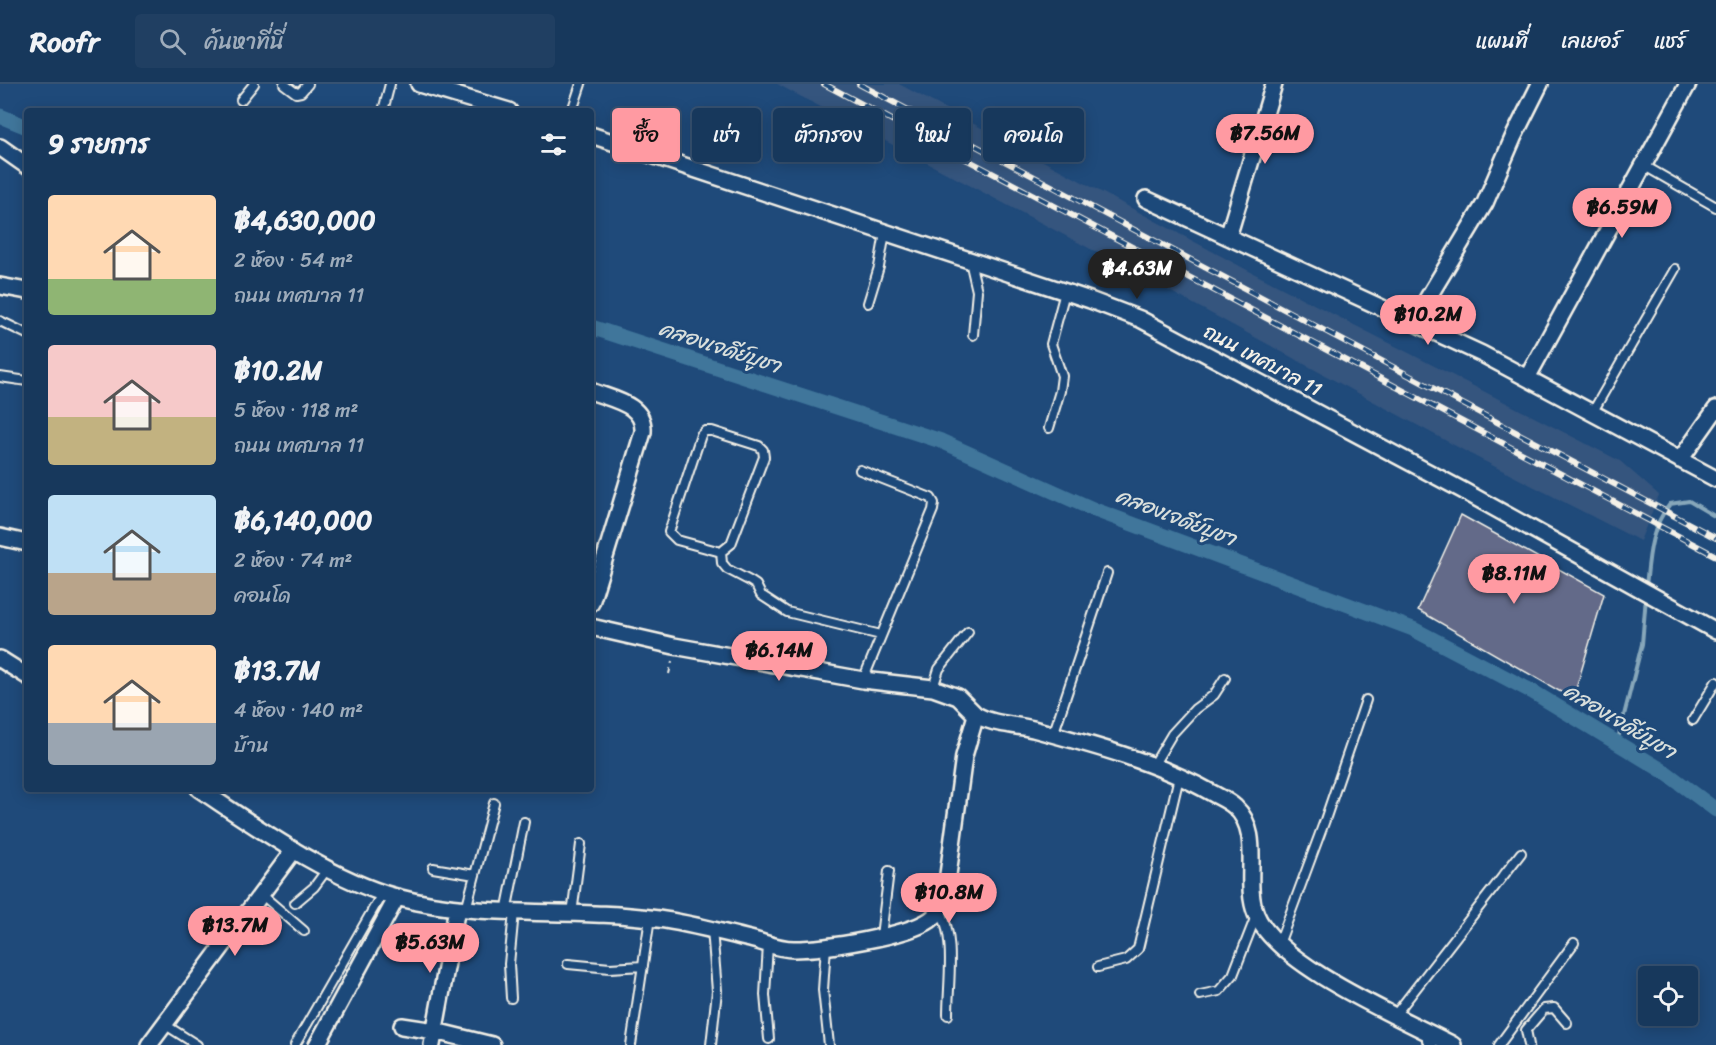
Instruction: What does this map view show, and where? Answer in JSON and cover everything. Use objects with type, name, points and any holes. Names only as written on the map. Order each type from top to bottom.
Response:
[{"type":"street","points":[[419,84],[499,108]]},
{"type":"street","points":[[1228,237],[1274,84]]},
{"type":"street","points":[[1414,321],[1485,203],[1513,138],[1540,84]]},
{"type":"street","points":[[1527,378],[1688,84]]},
{"type":"street","name":"ถนน เทศบาล 11","points":[[594,136],[1124,312],[1162,329],[1462,489],[1716,631]]},
{"type":"street","points":[[0,147],[24,164]]},
{"type":"street","points":[[1146,199],[1414,321],[1527,378],[1716,479]]},
{"type":"street","points":[[0,286],[24,290]]},
{"type":"street","points":[[594,392],[638,410],[644,421],[643,432],[594,593]]},
{"type":"street","points":[[1680,460],[1716,410]]},
{"type":"street","points":[[0,537],[24,542]]},
{"type":"street","points":[[594,628],[674,646],[863,680],[933,688],[958,697],[976,715],[990,723],[1017,725],[1093,745],[1179,777],[1234,806],[1246,819],[1251,836],[1249,891],[1256,916],[1279,946],[1326,980],[1395,1015],[1428,1041],[1454,1045]]},
{"type":"street","points":[[0,659],[24,674]]},
{"type":"street","points":[[204,792],[294,850],[354,882],[390,895],[462,908],[650,918],[712,929],[779,949],[826,946],[915,927],[930,920],[940,910],[945,897],[964,756],[976,715]]},
{"type":"street","points":[[149,1045],[294,850]]},
{"type":"street","points":[[317,1045],[390,895]]},
{"type":"street","points":[[434,1038],[462,908]]},
{"type":"street","points":[[402,1026],[434,1038],[492,1045]]},
{"type":"lane","points":[[241,100],[254,84]]},
{"type":"lane","points":[[284,84],[296,93],[301,92],[308,84]]},
{"type":"lane","points":[[384,108],[390,84]]},
{"type":"lane","points":[[573,108],[580,84]]},
{"type":"lane","points":[[1643,165],[1716,207]]},
{"type":"lane","points":[[868,303],[879,267],[885,233]]},
{"type":"lane","points":[[970,261],[977,291],[973,335]]},
{"type":"lane","points":[[1592,413],[1675,269]]},
{"type":"lane","points":[[1049,428],[1062,376],[1051,344],[1065,292]]},
{"type":"lane","points":[[0,321],[24,333]]},
{"type":"lane","points":[[0,377],[24,381]]},
{"type":"lane","points":[[705,431],[712,431],[759,446],[763,450],[764,457],[731,544],[720,552],[677,540],[669,532],[701,435],[705,431]]},
{"type":"lane","points":[[860,470],[931,498],[934,503],[863,680]]},
{"type":"lane","points":[[720,552],[722,562],[727,569],[756,585],[761,595],[787,612],[880,635]]},
{"type":"lane","points":[[1053,735],[1107,573]]},
{"type":"lane","points":[[933,688],[939,669],[968,632]]},
{"type":"lane","points":[[1152,767],[1172,734],[1195,709],[1214,695],[1225,678]]},
{"type":"lane","points":[[1693,720],[1716,682]]},
{"type":"lane","points":[[1279,946],[1366,700]]},
{"type":"lane","points":[[1098,967],[1126,960],[1138,949],[1179,777]]},
{"type":"lane","points":[[462,908],[475,875],[494,803]]},
{"type":"lane","points":[[511,998],[510,912],[524,822]]},
{"type":"lane","points":[[572,914],[581,844]]},
{"type":"lane","points":[[1395,1015],[1521,852]]},
{"type":"lane","points":[[295,903],[314,887],[328,868]]},
{"type":"lane","points":[[433,868],[475,875]]},
{"type":"lane","points":[[881,936],[889,871]]},
{"type":"lane","points":[[261,894],[304,931]]},
{"type":"lane","points":[[295,1045],[390,895]]},
{"type":"lane","points":[[940,910],[946,921],[949,951],[948,1015]]},
{"type":"lane","points":[[1200,995],[1219,991],[1233,975],[1256,916]]},
{"type":"lane","points":[[632,1045],[650,918]]},
{"type":"lane","points":[[711,1045],[717,991],[712,929]]},
{"type":"lane","points":[[1499,1045],[1574,943]]},
{"type":"lane","points":[[768,945],[765,994],[769,1039]]},
{"type":"lane","points":[[826,946],[823,990],[829,1045]]},
{"type":"lane","points":[[568,964],[610,968],[643,966]]},
{"type":"lane","points":[[1529,1045],[1526,1030],[1544,1009],[1554,1008],[1567,1023]]},
{"type":"lane","points":[[164,1024],[197,1045]]},
{"type":"shaded area","points":[[777,84],[899,84],[944,108],[895,108],[895,146],[883,140],[883,108],[823,108]]},
{"type":"shaded area","points":[[971,122],[983,129],[983,162],[1045,162],[1251,272],[1620,461],[1659,495],[1640,541],[1476,457],[925,162],[971,162]]},
{"type":"building","points":[[1461,515],[1604,594],[1573,699],[1418,610]]},
{"type":"waterway","name":"คลองเจดีย์บูชา","points":[[0,116],[24,126]]},
{"type":"waterway","name":"คลองเจดีย์บูชา","points":[[594,328],[941,441],[1095,510],[1413,629],[1533,692],[1665,772],[1716,810]]},
{"type":"waterway","points":[[1646,587],[1654,533],[1670,504],[1689,501],[1716,517]]},
{"type":"waterway","points":[[1617,743],[1642,644],[1646,597]]},
{"type":"railway","points":[[824,84],[1716,556]]},
{"type":"railway","points":[[859,84],[1716,538]]}]
